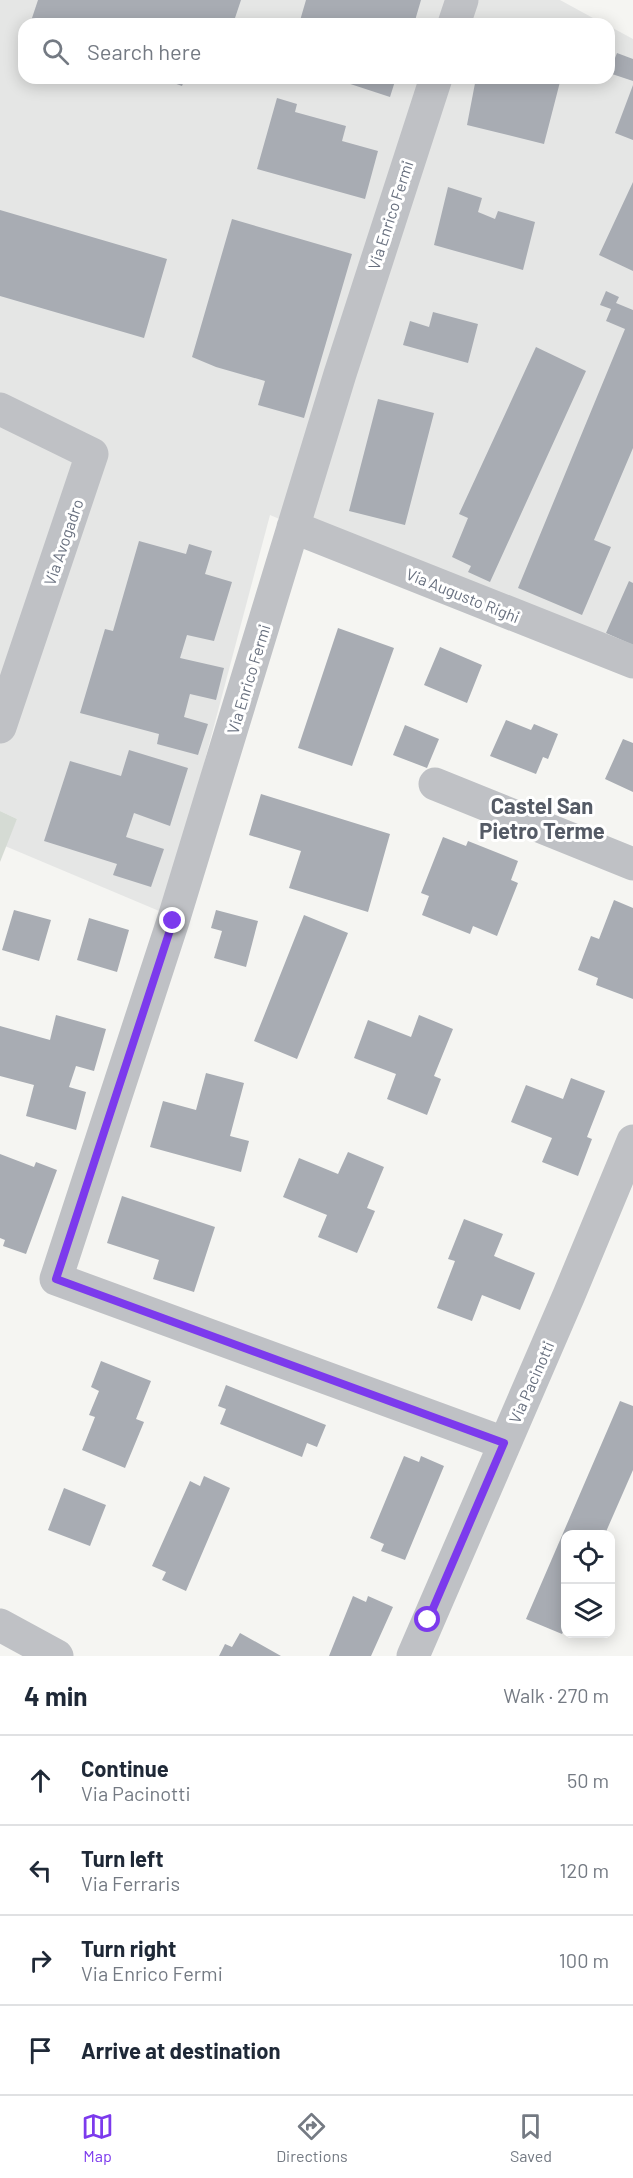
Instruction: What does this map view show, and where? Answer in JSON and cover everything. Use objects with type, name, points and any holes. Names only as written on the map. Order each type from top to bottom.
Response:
[{"type":"street","points":[[456,18],[462,0]]},
{"type":"street","name":"Via Enrico Fermi","points":[[434,84],[370,279],[173,921],[56,1279],[504,1443]]},
{"type":"street","name":"Via Avogadro","points":[[0,409],[92,454],[0,727]]},
{"type":"street","name":"Via Augusto Righi","points":[[293,527],[633,662]]},
{"type":"street","points":[[435,784],[633,864]]},
{"type":"street","name":"Via Pacinotti","points":[[413,1656],[633,1141]]},
{"type":"street","points":[[0,1625],[57,1656]]},
{"type":"shaded area","points":[[0,0],[560,0],[593,18],[18,18],[18,84],[615,84],[615,29],[633,39],[633,668],[270,515],[202,771],[171,916],[5,846],[17,819],[0,811]]},
{"type":"shaded area","points":[[0,811],[17,819],[0,862]]},
{"type":"building","points":[[38,0],[241,0],[235,18],[32,18]]},
{"type":"building","points":[[306,0],[421,0],[416,18],[301,18]]},
{"type":"building","points":[[617,53],[633,59],[633,81],[615,75]]},
{"type":"building","points":[[350,84],[394,84],[390,97]]},
{"type":"building","points":[[475,84],[559,84],[544,144],[467,125]]},
{"type":"building","points":[[633,85],[633,140],[615,133]]},
{"type":"building","points":[[277,98],[297,104],[295,112],[346,126],[342,141],[378,151],[365,199],[257,169]]},
{"type":"building","points":[[633,182],[633,271],[599,255]]},
{"type":"building","points":[[448,187],[482,198],[478,212],[495,219],[498,211],[535,222],[523,270],[434,245]]},
{"type":"building","points":[[0,210],[167,259],[144,338],[0,296]]},
{"type":"building","points":[[232,219],[352,254],[304,418],[258,405],[265,381],[216,367],[192,357]]},
{"type":"building","points":[[606,291],[619,297],[616,303],[633,310],[633,448],[594,540],[611,547],[582,615],[518,588],[625,329],[606,321],[611,309],[600,305]]},
{"type":"building","points":[[433,312],[478,324],[468,363],[403,345],[410,321],[429,327]]},
{"type":"building","points":[[536,347],[586,371],[490,582],[468,572],[471,566],[452,557],[468,518],[459,514]]},
{"type":"building","points":[[378,399],[434,413],[405,525],[349,511]]},
{"type":"building","points":[[139,541],[186,554],[189,544],[212,551],[205,574],[232,582],[214,641],[187,635],[180,658],[224,668],[216,700],[190,694],[184,717],[208,724],[198,755],[157,744],[159,734],[80,713],[105,629],[113,631]]},
{"type":"building","points":[[629,581],[633,583],[633,645],[606,633]]},
{"type":"building","points":[[338,628],[394,648],[352,766],[298,748]]},
{"type":"building","points":[[440,647],[482,665],[467,703],[424,685]]},
{"type":"building","points":[[506,720],[531,730],[534,724],[558,734],[548,759],[543,757],[536,774],[490,756]]},
{"type":"building","points":[[405,725],[439,739],[427,768],[393,755]]},
{"type":"building","points":[[623,739],[633,743],[633,792],[605,779]]},
{"type":"building","points":[[129,750],[188,768],[170,826],[134,813],[126,837],[164,849],[151,887],[113,875],[117,864],[44,841],[70,761],[121,776]]},
{"type":"building","points":[[261,794],[390,834],[368,912],[289,888],[301,851],[249,835]]},
{"type":"building","points":[[443,837],[466,846],[468,841],[518,861],[511,880],[518,883],[497,936],[473,926],[470,934],[422,915],[429,896],[421,893]]},
{"type":"building","points":[[614,900],[633,908],[633,999],[596,985],[598,978],[578,970],[591,936],[599,939]]},
{"type":"building","points":[[14,910],[51,920],[39,961],[2,950]]},
{"type":"building","points":[[216,910],[258,921],[246,967],[214,958],[222,931],[211,928]]},
{"type":"building","points":[[304,915],[348,933],[297,1059],[254,1041]]},
{"type":"building","points":[[89,918],[129,930],[117,972],[77,960]]},
{"type":"building","points":[[56,1015],[106,1029],[94,1071],[76,1066],[69,1087],[86,1092],[76,1130],[26,1116],[34,1085],[0,1076],[0,1026],[50,1040]]},
{"type":"building","points":[[419,1015],[453,1029],[434,1076],[441,1079],[427,1115],[387,1099],[396,1074],[354,1058],[368,1020],[411,1037]]},
{"type":"building","points":[[206,1073],[244,1083],[230,1136],[249,1141],[241,1172],[150,1147],[163,1101],[196,1110]]},
{"type":"building","points":[[571,1078],[605,1091],[587,1137],[592,1139],[578,1176],[542,1162],[552,1138],[511,1122],[526,1085],[563,1099]]},
{"type":"building","points":[[348,1152],[384,1167],[367,1208],[375,1211],[357,1253],[318,1237],[327,1215],[283,1197],[299,1158],[338,1174]]},
{"type":"building","points":[[0,1154],[34,1167],[36,1162],[57,1170],[26,1254],[3,1246],[5,1240],[0,1238]]},
{"type":"building","points":[[122,1196],[215,1227],[194,1292],[153,1279],[159,1260],[107,1243]]},
{"type":"building","points":[[464,1219],[503,1234],[494,1256],[535,1273],[520,1310],[482,1295],[472,1321],[437,1308],[455,1261],[448,1259]]},
{"type":"building","points":[[101,1361],[151,1381],[136,1419],[144,1422],[125,1468],[82,1450],[95,1417],[89,1415],[99,1391],[91,1387]]},
{"type":"building","points":[[226,1385],[326,1425],[317,1447],[307,1443],[302,1457],[220,1424],[226,1409],[218,1406]]},
{"type":"building","points":[[620,1401],[633,1406],[633,1470],[607,1530],[564,1530]]},
{"type":"building","points":[[404,1456],[419,1462],[421,1456],[444,1466],[405,1560],[381,1551],[384,1544],[370,1538]]},
{"type":"building","points":[[204,1476],[230,1488],[186,1591],[162,1580],[166,1572],[152,1566],[190,1481],[200,1486]]},
{"type":"building","points":[[64,1488],[106,1505],[90,1546],[48,1530]]},
{"type":"building","points":[[561,1538],[561,1634],[526,1619]]},
{"type":"building","points":[[353,1596],[366,1602],[368,1596],[393,1607],[371,1656],[329,1656]]},
{"type":"building","points":[[240,1633],[281,1656],[219,1656],[225,1644],[232,1647]]},
{"type":"district","name":"Castel San Pietro Terme","points":[[542,818]]},
{"type":"route","points":[[173,921],[56,1279],[504,1443],[428,1620]]}]
